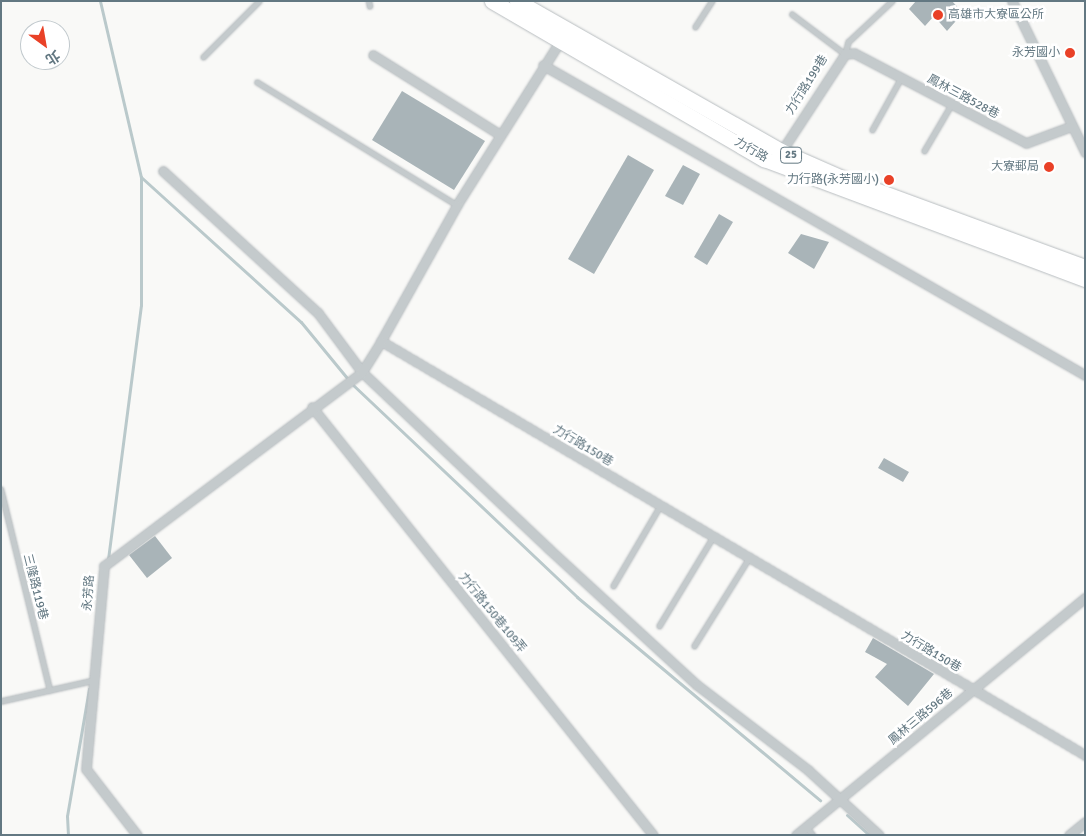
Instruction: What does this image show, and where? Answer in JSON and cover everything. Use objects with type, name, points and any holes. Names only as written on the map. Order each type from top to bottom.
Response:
[{"type":"main road","name":"力行路","points":[[492,1],[564,35],[778,157],[1085,279]]},
{"type":"main road","name":"力行路","points":[[517,1],[564,35]]},
{"type":"main road","name":"力行路","points":[[778,157],[840,177],[1085,267]]},
{"type":"street","points":[[1012,1],[1069,126],[1085,152]]},
{"type":"street","points":[[312,407],[362,372],[457,205],[543,65],[564,35]]},
{"type":"street","name":"鳳林三路528巷","points":[[845,54],[854,53],[1026,143],[1069,126]]},
{"type":"street","name":"力行路199巷","points":[[778,157],[845,54]]},
{"type":"street","points":[[373,56],[500,134]]},
{"type":"street","points":[[543,65],[1085,375]]},
{"type":"street","points":[[163,171],[318,313],[362,372],[696,685],[841,800],[879,835]]},
{"type":"street","name":"力行路150巷","points":[[381,341],[1085,756]]},
{"type":"street","name":"永芳路","points":[[137,835],[86,769],[98,679],[104,566],[312,407]]},
{"type":"street","name":"力行路150巷109弄","points":[[312,407],[653,835]]},
{"type":"street","name":"鳳林三路596巷","points":[[796,835],[1085,598]]},
{"type":"street","points":[[1069,835],[1085,822]]},
{"type":"lane","points":[[203,57],[259,1]]},
{"type":"lane","points":[[695,27],[712,1]]},
{"type":"lane","points":[[845,54],[848,42],[892,1]]},
{"type":"lane","name":"力行路199巷","points":[[792,14],[845,54]]},
{"type":"lane","points":[[872,130],[901,78]]},
{"type":"lane","points":[[257,82],[457,205]]},
{"type":"lane","points":[[924,151],[951,105]]},
{"type":"lane","name":"三隆路119巷","points":[[1,489],[50,690]]},
{"type":"lane","points":[[613,586],[660,506]]},
{"type":"lane","points":[[659,626],[713,537]]},
{"type":"lane","points":[[694,646],[749,558]]},
{"type":"lane","points":[[1,701],[98,679]]},
{"type":"lane","points":[[806,826],[813,835]]},
{"type":"building","name":"高雄市大寮區公所","points":[[916,1],[952,1],[963,13],[947,31],[934,16],[925,26],[909,9]]},
{"type":"building","points":[[402,91],[485,141],[454,190],[372,140]]},
{"type":"building","points":[[628,155],[654,170],[594,274],[568,259]]},
{"type":"building","points":[[683,165],[700,174],[683,205],[665,196]]},
{"type":"building","points":[[719,214],[733,222],[707,265],[694,257]]},
{"type":"building","points":[[801,234],[829,242],[814,269],[788,253]]},
{"type":"building","points":[[884,458],[909,472],[903,482],[878,468]]},
{"type":"building","points":[[155,536],[172,558],[147,578],[129,555]]},
{"type":"building","points":[[873,638],[934,674],[908,706],[875,677],[887,664],[865,652]]},
{"type":"waterway","points":[[100,1],[141,177],[141,305],[108,560]]},
{"type":"waterway","points":[[141,177],[301,322],[352,384],[577,597],[820,800]]},
{"type":"waterway","points":[[68,835],[67,816],[89,689]]},
{"type":"waterway","points":[[847,815],[869,835]]},
{"type":"place","name":"高雄市大寮區公所","points":[[938,15]]},
{"type":"place","name":"永芳國小","points":[[1070,53]]},
{"type":"place","name":"大寮郵局","points":[[1049,167]]},
{"type":"place","name":"力行路(永芳國小)","points":[[889,180]]}]
